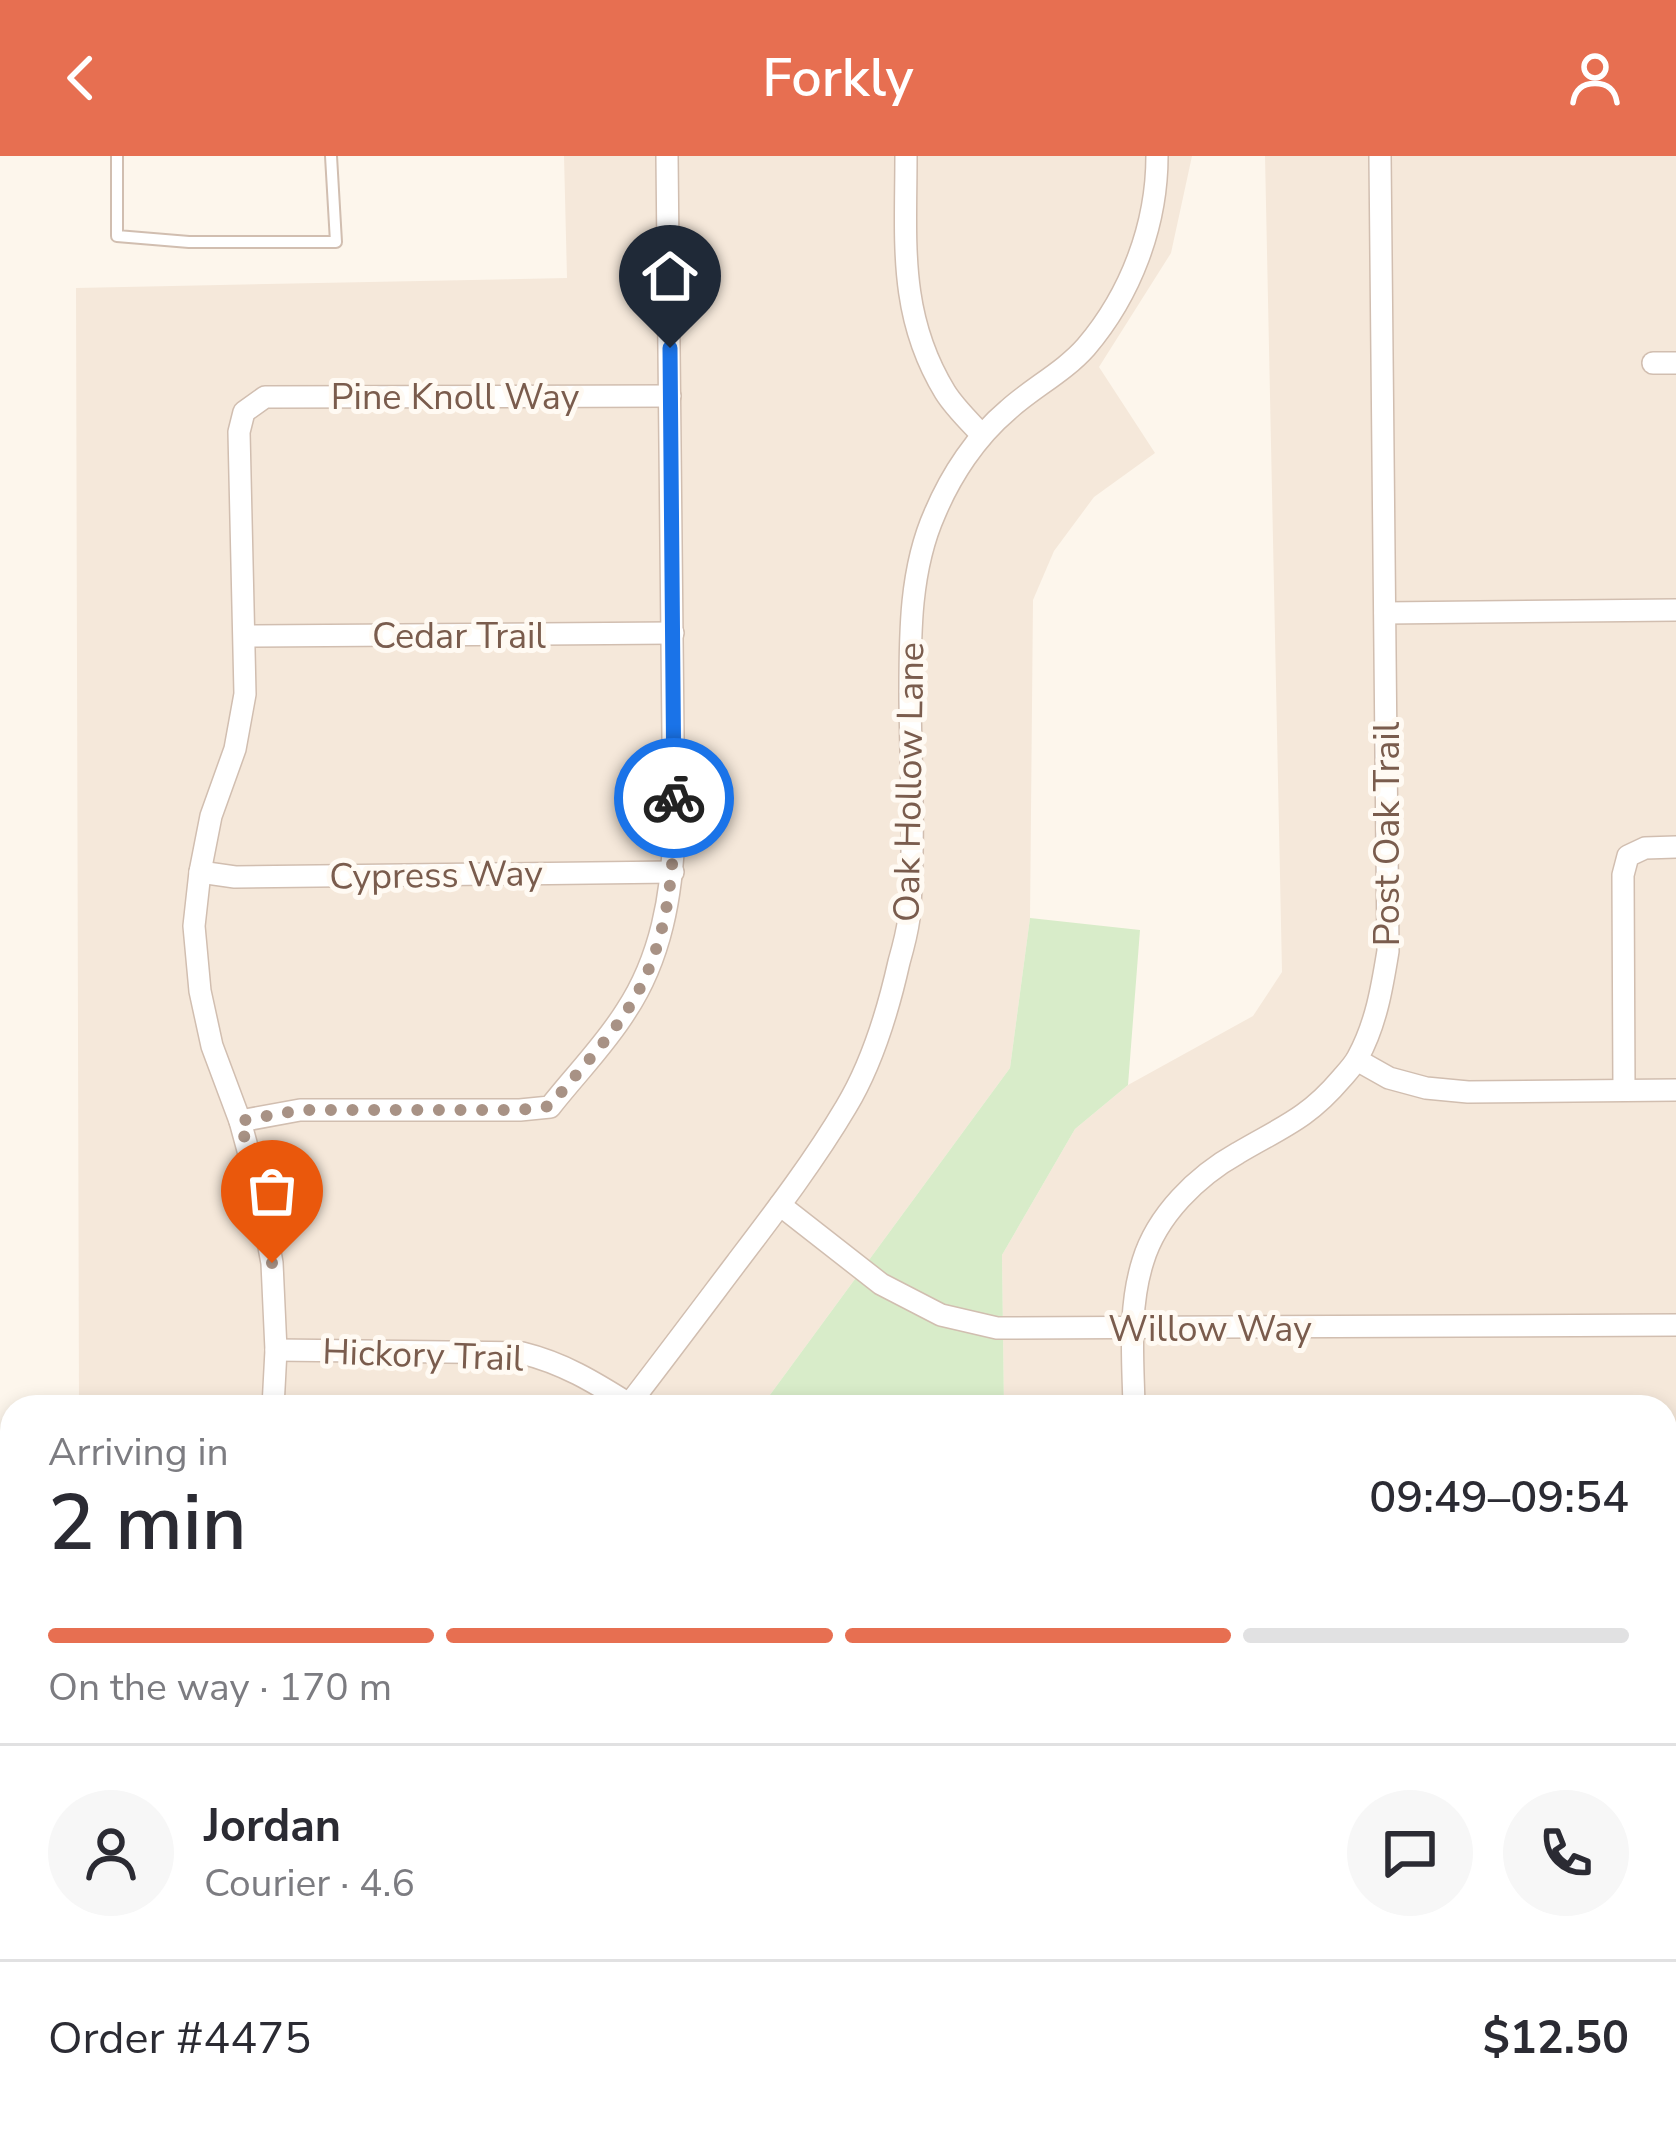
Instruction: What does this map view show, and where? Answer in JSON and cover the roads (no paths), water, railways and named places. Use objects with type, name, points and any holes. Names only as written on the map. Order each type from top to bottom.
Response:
[{"type":"street","points":[[240,1121],[300,1110],[550,1106],[627,1011],[647,970],[665,921],[673,872],[667,156]]},
{"type":"street","points":[[906,156],[907,285],[913,319],[947,396],[982,435]]},
{"type":"street","name":"Oak Hollow Lane","points":[[636,1395],[780,1205],[849,1103],[877,1038],[908,922],[910,647],[921,552],[934,514],[982,435],[1084,350],[1119,300],[1143,248],[1156,185],[1156,156]]},
{"type":"street","name":"Post Oak Trail","points":[[1133,1395],[1135,1297],[1144,1257],[1165,1217],[1200,1178],[1290,1126],[1324,1100],[1357,1060],[1379,1005],[1388,952],[1380,156]]},
{"type":"street","name":"Pine Knoll Way","points":[[245,636],[239,433],[244,412],[265,397],[670,396]]},
{"type":"street","points":[[1384,613],[1676,610]]},
{"type":"street","name":"Cedar Trail","points":[[245,636],[673,633]]},
{"type":"street","points":[[245,636],[245,694],[235,749],[211,816],[194,926],[200,991],[212,1046],[240,1121],[272,1263],[274,1395]]},
{"type":"street","points":[[1624,1090],[1623,875],[1628,856],[1645,848],[1676,848]]},
{"type":"street","name":"Cypress Way","points":[[200,872],[235,877],[673,872]]},
{"type":"street","points":[[1357,1060],[1389,1078],[1468,1092],[1676,1090]]},
{"type":"street","name":"Willow Way","points":[[780,1205],[881,1284],[940,1316],[997,1328],[1676,1325]]},
{"type":"street","name":"Hickory Trail","points":[[276,1350],[522,1353],[554,1361],[612,1395]]},
{"type":"lane","points":[[117,156],[117,236],[189,242],[336,242],[331,156]]}]
